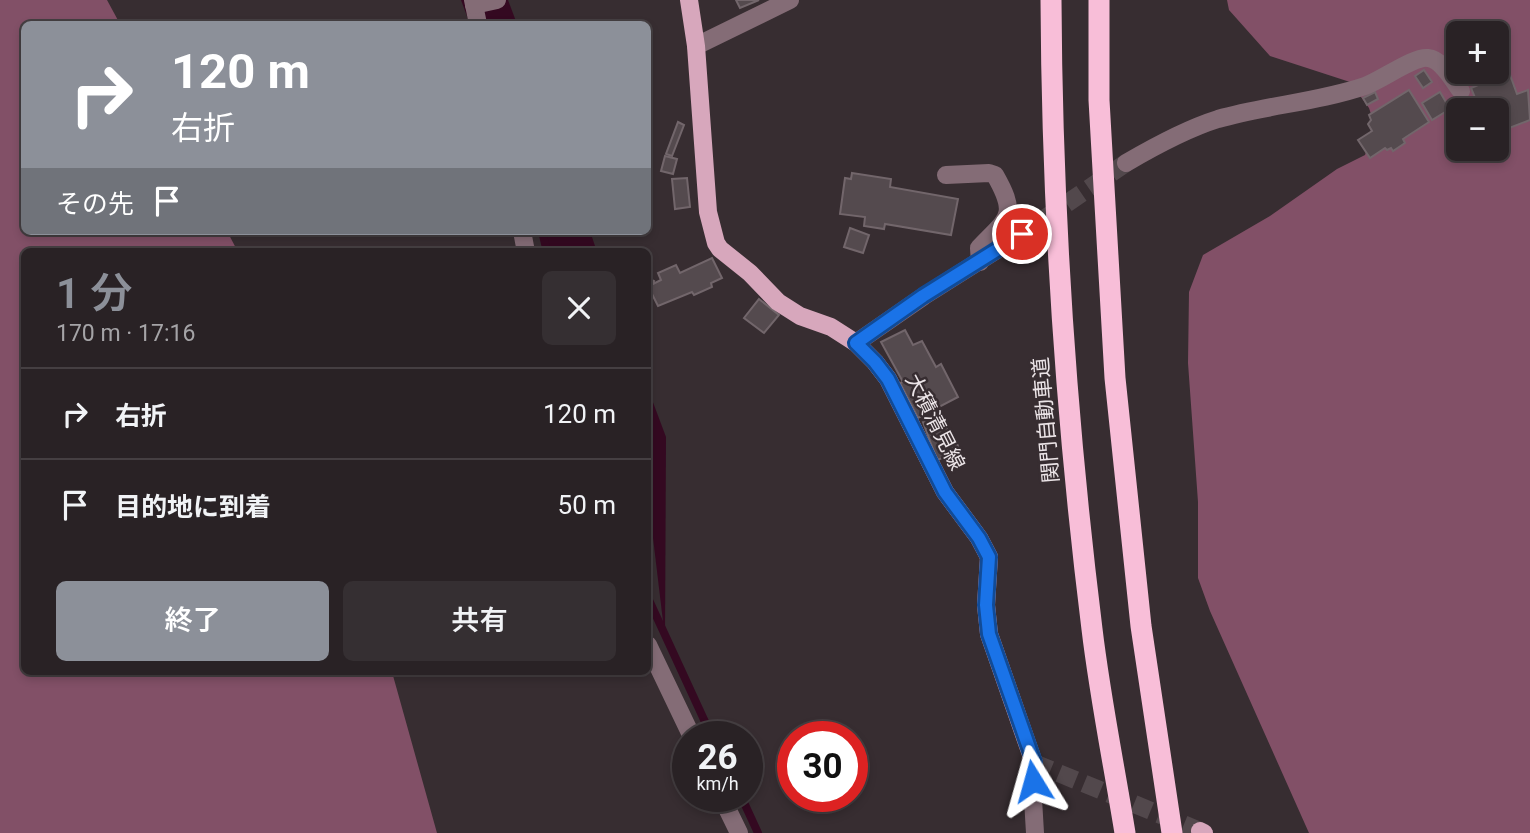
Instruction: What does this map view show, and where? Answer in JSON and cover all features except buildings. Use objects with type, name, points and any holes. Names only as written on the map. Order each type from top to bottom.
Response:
[{"type":"highway","name":"関門自動車道","points":[[1051,0],[1051,103],[1066,381],[1092,631],[1125,833]]},
{"type":"highway","points":[[1099,0],[1099,100],[1115,378],[1142,626],[1172,833]]},
{"type":"main road","name":"大積清見線","points":[[689,0],[696,46],[708,212],[716,243],[778,302],[800,316],[831,327],[856,343],[888,379],[945,492],[979,538],[989,557],[986,605],[989,634],[1034,762]]},
{"type":"street","points":[[696,46],[790,0]]},
{"type":"street","points":[[478,21],[481,2]]},
{"type":"street","points":[[1126,163],[1163,141],[1217,120],[1339,95],[1376,82],[1414,59],[1426,57],[1436,60],[1461,92]]},
{"type":"street","points":[[946,175],[989,173],[995,175],[1003,189],[1009,212],[1006,222],[979,248],[980,262]]},
{"type":"street","points":[[856,343],[923,296],[1022,234]]},
{"type":"street","points":[[651,651],[684,721]]},
{"type":"street","points":[[1034,762],[1035,833]]},
{"type":"street","points":[[729,812],[739,833]]},
{"type":"shaded area","points":[[0,0],[107,0],[118,21],[21,21],[21,235],[229,235],[236,248],[21,248],[21,675],[393,675],[437,833],[0,833]]},
{"type":"shaded area","points":[[461,0],[508,0],[516,21],[469,21]]},
{"type":"shaded area","points":[[1227,0],[1530,0],[1530,833],[1309,833],[1210,611],[1198,578],[1198,502],[1188,363],[1189,292],[1203,255],[1270,216],[1337,169],[1365,155],[1375,126],[1369,108],[1350,82],[1270,56],[1229,10]]},
{"type":"shaded area","points":[[544,235],[591,235],[596,248],[549,248]]},
{"type":"shaded area","points":[[651,397],[666,437],[665,638],[651,521]]},
{"type":"waterway","points":[[543,235],[546,248]]},
{"type":"waterway","points":[[651,605],[705,721]]},
{"type":"waterway","points":[[748,812],[758,833]]},
{"type":"tunnel","points":[[1022,234],[1126,163]]},
{"type":"tunnel","points":[[1034,763],[1200,831]]},
{"type":"route","points":[[1022,234],[923,296],[856,343],[888,379],[945,492],[979,538],[989,557],[986,605],[989,634],[1034,762],[1033,781]]}]
